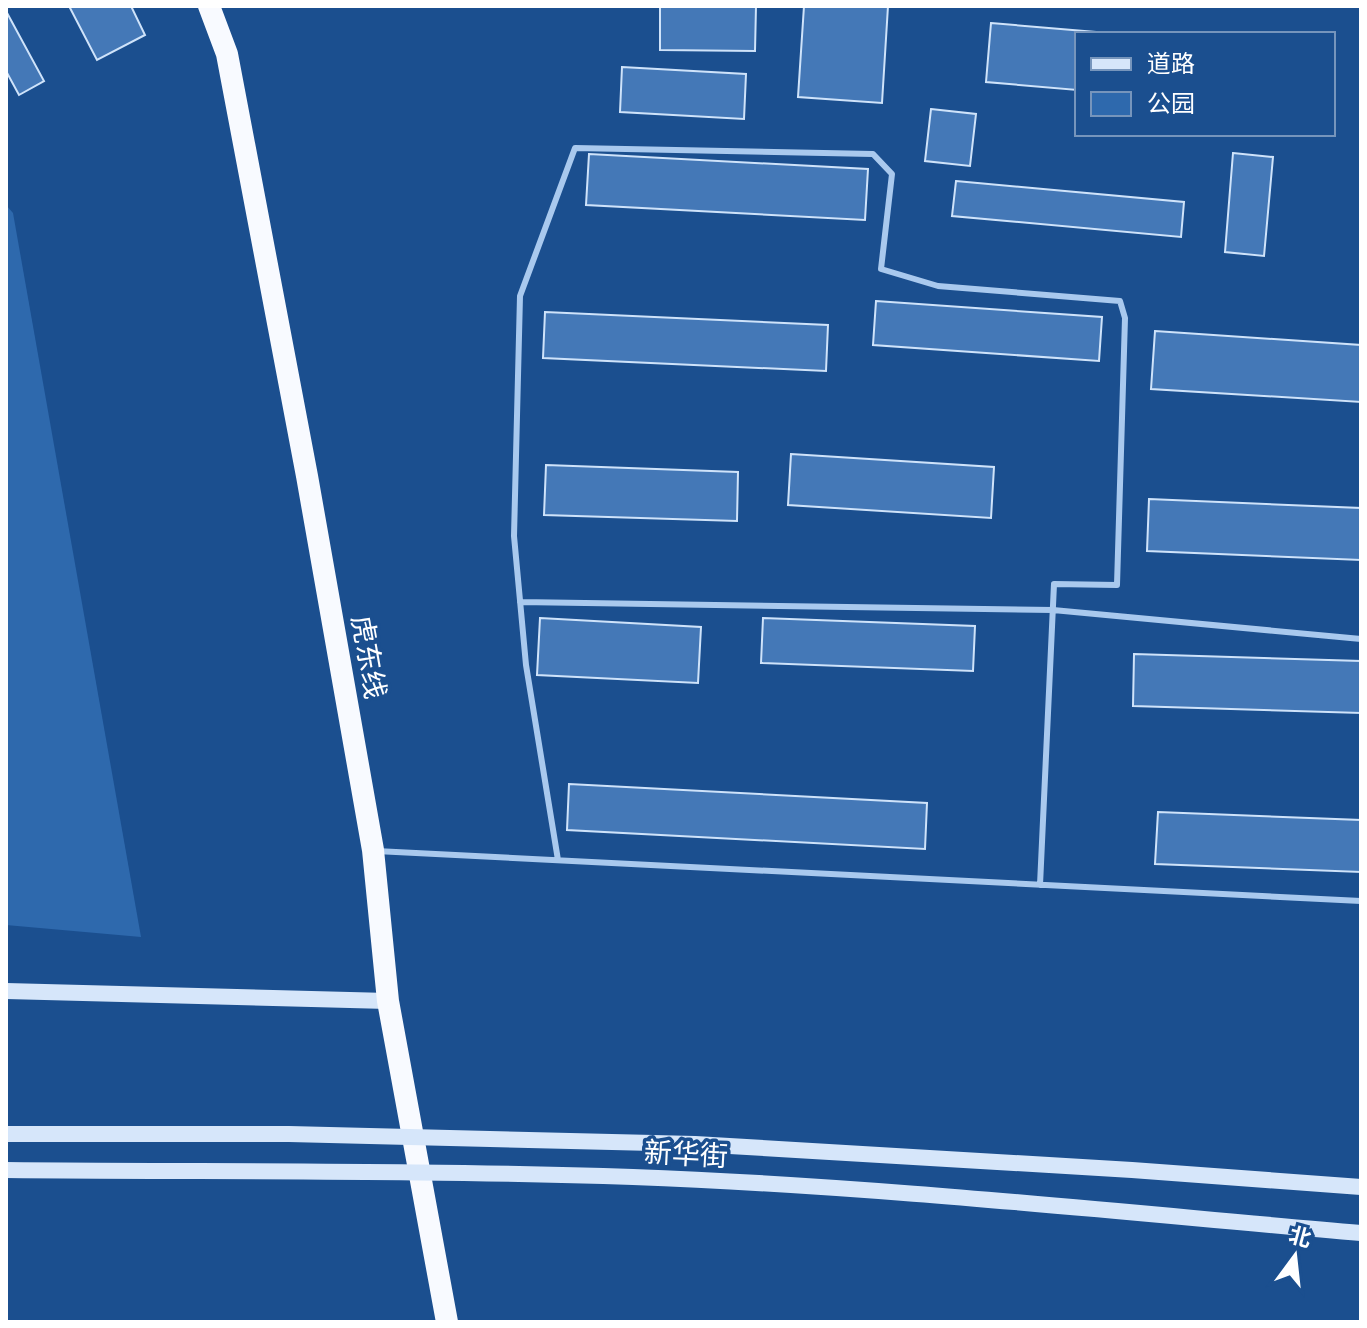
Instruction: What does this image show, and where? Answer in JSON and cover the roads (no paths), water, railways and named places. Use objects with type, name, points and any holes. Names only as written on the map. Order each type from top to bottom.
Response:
[{"type":"highway","name":"虎东线","points":[[209,6],[227,54],[307,476],[373,850],[388,1001],[447,1322]]},
{"type":"main road","points":[[6,991],[388,1001]]},
{"type":"main road","name":"新华街","points":[[6,1134],[289,1134],[695,1144],[1361,1187]]},
{"type":"main road","name":"新华街","points":[[6,1170],[633,1177],[976,1197],[1361,1233]]},
{"type":"lane","points":[[558,860],[526,665],[514,536],[520,296],[575,148],[873,154],[892,174],[881,269],[938,286],[1120,301],[1125,318],[1117,585],[1054,584],[1040,885]]},
{"type":"lane","points":[[520,602],[1053,610],[1361,639]]},
{"type":"lane","points":[[373,850],[1361,901]]}]
